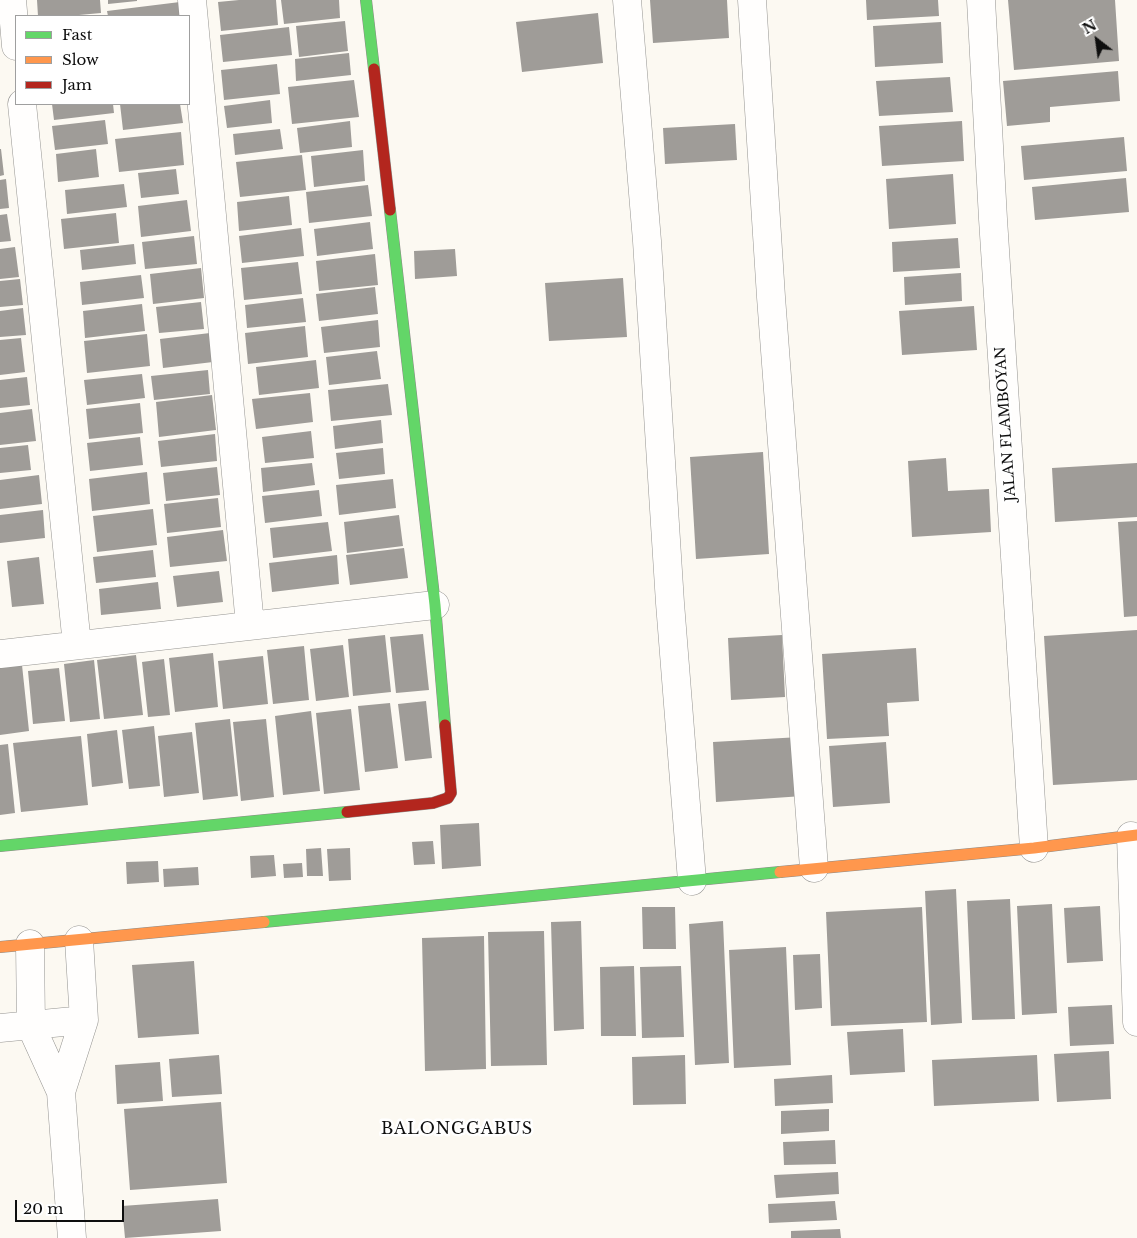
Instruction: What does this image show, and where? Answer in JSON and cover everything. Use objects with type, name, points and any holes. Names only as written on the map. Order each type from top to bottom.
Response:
[{"type":"street","points":[[12,0],[15,34]]},
{"type":"street","points":[[192,0],[250,625]]},
{"type":"street","points":[[0,846],[441,802],[448,798],[452,788],[435,604],[366,0]]},
{"type":"street","points":[[627,0],[647,241],[670,603],[692,881]]},
{"type":"street","points":[[752,0],[773,316],[814,868]]},
{"type":"street","name":"JALAN FLAMBOYAN","points":[[981,0],[992,209],[1034,848]]},
{"type":"street","points":[[22,105],[76,645]]},
{"type":"street","points":[[0,654],[435,604]]},
{"type":"street","points":[[0,947],[1034,848],[1134,835],[1137,1022]]},
{"type":"street","points":[[61,1092],[84,1020],[79,940]]},
{"type":"street","points":[[30,944],[31,1026],[61,1092],[72,1238]]},
{"type":"street","points":[[0,1028],[84,1020]]},
{"type":"building","points":[[37,0],[100,0],[101,13],[38,15]]},
{"type":"building","points":[[108,0],[137,0],[137,1],[108,4]]},
{"type":"building","points":[[276,0],[278,25],[221,31],[218,2]]},
{"type":"building","points":[[281,0],[339,0],[340,18],[284,24]]},
{"type":"building","points":[[650,0],[727,0],[729,38],[653,43]]},
{"type":"building","points":[[866,0],[938,0],[939,16],[867,20]]},
{"type":"building","points":[[1008,0],[1115,0],[1119,61],[1014,70]]},
{"type":"building","points":[[180,2],[181,15],[108,15],[107,11]]},
{"type":"building","points":[[598,13],[603,63],[522,72],[516,22]]},
{"type":"building","points":[[345,21],[348,51],[299,57],[296,26]]},
{"type":"building","points":[[941,22],[943,63],[875,67],[873,26]]},
{"type":"building","points":[[289,27],[292,55],[223,62],[220,35]]},
{"type":"building","points":[[349,53],[351,75],[296,81],[295,59]]},
{"type":"building","points":[[277,64],[280,94],[224,100],[221,70]]},
{"type":"building","points":[[1118,71],[1120,101],[1050,107],[1050,122],[1007,126],[1003,81]]},
{"type":"building","points":[[950,77],[953,112],[879,116],[876,81]]},
{"type":"building","points":[[354,80],[359,117],[292,124],[288,87]]},
{"type":"building","points":[[270,100],[272,123],[227,128],[224,106]]},
{"type":"building","points":[[52,105],[113,105],[114,113],[54,120]]},
{"type":"building","points":[[120,105],[180,105],[183,123],[123,130]]},
{"type":"building","points":[[105,120],[108,144],[55,150],[52,126]]},
{"type":"building","points":[[350,121],[352,147],[300,153],[297,128]]},
{"type":"building","points":[[962,121],[964,161],[882,166],[879,126]]},
{"type":"building","points":[[735,124],[737,160],[665,164],[663,128]]},
{"type":"building","points":[[280,129],[283,149],[235,155],[233,134]]},
{"type":"building","points":[[181,132],[184,165],[119,172],[115,139]]},
{"type":"building","points":[[1124,137],[1127,171],[1024,180],[1021,146]]},
{"type":"building","points":[[0,149],[4,175],[0,176]]},
{"type":"building","points":[[96,149],[99,177],[58,182],[56,154]]},
{"type":"building","points":[[363,150],[365,181],[314,187],[311,156]]},
{"type":"building","points":[[302,155],[306,190],[240,197],[236,162]]},
{"type":"building","points":[[176,169],[179,194],[141,198],[138,173]]},
{"type":"building","points":[[953,174],[956,224],[889,229],[886,179]]},
{"type":"building","points":[[1126,178],[1129,212],[1035,220],[1032,187]]},
{"type":"building","points":[[6,179],[9,208],[0,209],[0,180]]},
{"type":"building","points":[[124,184],[127,207],[67,214],[65,190]]},
{"type":"building","points":[[368,185],[372,216],[309,223],[306,192]]},
{"type":"building","points":[[289,196],[292,225],[239,231],[237,202]]},
{"type":"building","points":[[187,200],[191,231],[141,237],[138,206]]},
{"type":"building","points":[[116,213],[119,243],[64,249],[61,219]]},
{"type":"building","points":[[7,214],[11,241],[0,242],[0,215]]},
{"type":"building","points":[[370,222],[373,249],[317,256],[314,229]]},
{"type":"building","points":[[301,228],[304,256],[242,263],[239,236]]},
{"type":"building","points":[[194,236],[197,264],[145,269],[142,242]]},
{"type":"building","points":[[958,238],[960,268],[893,272],[892,242]]},
{"type":"building","points":[[134,244],[136,264],[82,270],[80,250]]},
{"type":"building","points":[[15,247],[19,277],[0,279],[0,249]]},
{"type":"building","points":[[455,249],[457,276],[415,279],[414,251]]},
{"type":"building","points":[[375,254],[378,285],[319,291],[316,261]]},
{"type":"building","points":[[298,262],[302,294],[244,300],[241,268]]},
{"type":"building","points":[[201,268],[204,298],[153,304],[150,274]]},
{"type":"building","points":[[961,273],[962,301],[905,305],[904,277]]},
{"type":"building","points":[[141,275],[144,298],[82,305],[80,282]]},
{"type":"building","points":[[623,278],[627,337],[549,341],[545,283]]},
{"type":"building","points":[[20,279],[23,305],[0,307],[0,281]]},
{"type":"building","points":[[375,287],[378,314],[319,321],[316,294]]},
{"type":"building","points":[[303,298],[306,322],[247,328],[245,305]]},
{"type":"building","points":[[201,302],[204,329],[159,333],[156,307]]},
{"type":"building","points":[[142,304],[145,331],[85,338],[83,311]]},
{"type":"building","points":[[974,306],[977,350],[902,355],[899,311]]},
{"type":"building","points":[[23,308],[26,335],[0,337],[0,311]]},
{"type":"building","points":[[378,320],[380,347],[324,353],[321,327]]},
{"type":"building","points":[[305,326],[308,357],[248,364],[245,333]]},
{"type":"building","points":[[210,333],[213,362],[163,368],[160,339]]},
{"type":"building","points":[[147,334],[150,366],[87,373],[84,341]]},
{"type":"building","points":[[21,338],[25,372],[0,375],[0,340]]},
{"type":"building","points":[[377,351],[381,379],[329,385],[326,357]]},
{"type":"building","points":[[316,360],[319,388],[259,395],[256,367]]},
{"type":"building","points":[[208,370],[210,394],[154,400],[151,376]]},
{"type":"building","points":[[142,374],[145,398],[87,405],[84,380]]},
{"type":"building","points":[[27,377],[30,405],[0,408],[0,380]]},
{"type":"building","points":[[388,384],[392,415],[331,421],[328,390]]},
{"type":"building","points":[[310,393],[313,422],[256,429],[252,399]]},
{"type":"building","points":[[212,395],[216,430],[159,437],[156,402]]},
{"type":"building","points":[[140,403],[143,433],[89,439],[86,409]]},
{"type":"building","points":[[32,409],[36,441],[0,445],[0,413]]},
{"type":"building","points":[[381,420],[383,443],[335,449],[333,426]]},
{"type":"building","points":[[311,431],[314,458],[265,463],[262,437]]},
{"type":"building","points":[[215,434],[217,461],[161,467],[158,441]]},
{"type":"building","points":[[140,437],[143,465],[90,471],[87,443]]},
{"type":"building","points":[[28,445],[31,470],[0,473],[0,448]]},
{"type":"building","points":[[383,448],[385,474],[339,479],[336,453]]},
{"type":"building","points":[[763,452],[769,554],[696,559],[690,457]]},
{"type":"building","points":[[946,458],[948,491],[989,489],[991,532],[912,537],[908,461]]},
{"type":"building","points":[[312,463],[315,485],[263,492],[261,468]]},
{"type":"building","points":[[1137,463],[1137,517],[1055,522],[1052,468]]},
{"type":"building","points":[[217,467],[220,495],[166,501],[163,473]]},
{"type":"building","points":[[147,472],[150,504],[92,511],[89,479]]},
{"type":"building","points":[[39,475],[42,504],[0,509],[0,480]]},
{"type":"building","points":[[393,479],[396,508],[339,515],[336,485]]},
{"type":"building","points":[[319,490],[322,516],[265,523],[262,496]]},
{"type":"building","points":[[218,498],[221,527],[167,533],[164,504]]},
{"type":"building","points":[[153,509],[157,545],[97,552],[93,516]]},
{"type":"building","points":[[43,510],[45,538],[0,543],[0,515]]},
{"type":"building","points":[[399,515],[403,546],[347,553],[344,522]]},
{"type":"building","points":[[1137,521],[1137,616],[1124,617],[1118,522]]},
{"type":"building","points":[[328,522],[332,551],[273,558],[270,528]]},
{"type":"building","points":[[223,530],[227,561],[170,567],[167,537]]},
{"type":"building","points":[[404,548],[408,578],[350,585],[346,555]]},
{"type":"building","points":[[153,550],[156,577],[96,583],[93,557]]},
{"type":"building","points":[[337,555],[339,584],[272,592],[269,563]]},
{"type":"building","points":[[39,557],[44,604],[12,607],[7,561]]},
{"type":"building","points":[[219,571],[223,602],[177,607],[173,576]]},
{"type":"building","points":[[158,582],[161,609],[101,615],[99,589]]},
{"type":"building","points":[[1137,630],[1137,780],[1053,785],[1044,636]]},
{"type":"building","points":[[423,634],[429,690],[396,693],[390,637]]},
{"type":"building","points":[[385,635],[391,692],[353,696],[348,639]]},
{"type":"building","points":[[782,635],[785,697],[731,700],[728,638]]},
{"type":"building","points":[[343,645],[349,697],[316,701],[310,649]]},
{"type":"building","points":[[304,646],[309,700],[273,704],[267,650]]},
{"type":"building","points":[[916,648],[919,701],[887,703],[889,736],[827,739],[822,654]]},
{"type":"building","points":[[213,653],[218,707],[175,712],[169,658]]},
{"type":"building","points":[[136,655],[143,715],[104,719],[97,660]]},
{"type":"building","points":[[263,656],[268,704],[223,709],[218,661]]},
{"type":"building","points":[[164,659],[170,715],[148,717],[142,662]]},
{"type":"building","points":[[94,660],[100,719],[70,722],[64,664]]},
{"type":"building","points":[[22,665],[29,731],[0,735],[0,668]]},
{"type":"building","points":[[59,668],[65,721],[33,724],[28,671]]},
{"type":"building","points":[[426,701],[432,758],[405,761],[398,704]]},
{"type":"building","points":[[390,703],[398,768],[365,772],[358,706]]},
{"type":"building","points":[[351,709],[360,790],[324,794],[316,713]]},
{"type":"building","points":[[311,711],[320,791],[283,795],[275,716]]},
{"type":"building","points":[[230,719],[238,796],[203,800],[195,723]]},
{"type":"building","points":[[266,719],[274,797],[241,801],[233,722]]},
{"type":"building","points":[[154,726],[160,786],[129,789],[122,730]]},
{"type":"building","points":[[117,730],[123,783],[92,787],[87,734]]},
{"type":"building","points":[[192,732],[199,793],[164,797],[158,736]]},
{"type":"building","points":[[81,736],[88,805],[21,812],[13,743]]},
{"type":"building","points":[[800,737],[803,796],[716,802],[713,742]]},
{"type":"building","points":[[886,742],[890,803],[833,807],[829,746]]},
{"type":"building","points":[[8,744],[15,813],[0,815],[0,745]]},
{"type":"building","points":[[479,823],[481,866],[442,869],[440,825]]},
{"type":"building","points":[[433,841],[435,864],[414,865],[412,842]]},
{"type":"building","points":[[321,848],[323,876],[307,876],[306,849]]},
{"type":"building","points":[[350,848],[351,880],[329,881],[327,849]]},
{"type":"building","points":[[274,855],[276,876],[251,878],[250,856]]},
{"type":"building","points":[[158,861],[159,882],[127,884],[126,862]]},
{"type":"building","points":[[302,863],[303,877],[284,878],[283,864]]},
{"type":"building","points":[[198,867],[199,885],[164,887],[163,869]]},
{"type":"building","points":[[956,889],[962,1023],[931,1025],[925,891]]},
{"type":"building","points":[[1010,899],[1015,1019],[972,1020],[967,901]]},
{"type":"building","points":[[1052,904],[1057,1013],[1022,1015],[1017,906]]},
{"type":"building","points":[[1100,906],[1103,961],[1067,963],[1064,908]]},
{"type":"building","points":[[642,907],[675,907],[676,949],[643,949]]},
{"type":"building","points":[[922,907],[927,1022],[831,1026],[826,912]]},
{"type":"building","points":[[581,921],[584,1029],[554,1031],[551,922]]},
{"type":"building","points":[[723,921],[729,1063],[695,1065],[689,924]]},
{"type":"building","points":[[544,931],[547,1065],[491,1066],[488,932]]},
{"type":"building","points":[[484,936],[486,1069],[425,1071],[422,938]]},
{"type":"building","points":[[786,947],[791,1065],[734,1068],[729,950]]},
{"type":"building","points":[[820,954],[822,1008],[795,1010],[793,955]]},
{"type":"building","points":[[194,961],[199,1034],[138,1038],[132,965]]},
{"type":"building","points":[[634,966],[636,1036],[601,1036],[600,967]]},
{"type":"building","points":[[681,966],[684,1037],[642,1038],[640,967]]},
{"type":"building","points":[[1112,1005],[1114,1044],[1070,1046],[1068,1007]]},
{"type":"building","points":[[903,1029],[905,1072],[850,1075],[847,1032]]},
{"type":"building","points":[[1109,1051],[1111,1099],[1057,1102],[1054,1054]]},
{"type":"building","points":[[219,1055],[222,1094],[172,1097],[169,1059]]},
{"type":"building","points":[[685,1055],[686,1104],[633,1105],[632,1057]]},
{"type":"building","points":[[1037,1055],[1039,1101],[934,1106],[932,1060]]},
{"type":"building","points":[[160,1062],[163,1101],[117,1104],[115,1065]]},
{"type":"building","points":[[832,1075],[833,1103],[775,1106],[774,1079]]},
{"type":"building","points":[[221,1102],[227,1183],[130,1190],[124,1109]]},
{"type":"building","points":[[829,1109],[829,1131],[781,1134],[781,1111]]},
{"type":"building","points":[[835,1140],[836,1164],[784,1165],[783,1142]]},
{"type":"building","points":[[838,1172],[839,1194],[776,1198],[774,1175]]},
{"type":"building","points":[[218,1199],[221,1231],[125,1238],[122,1206]]},
{"type":"building","points":[[835,1201],[837,1220],[769,1223],[768,1204]]},
{"type":"building","points":[[840,1229],[841,1238],[791,1238],[791,1231]]},
{"type":"traffic: fast","points":[[366,0],[374,69]]},
{"type":"traffic: fast","points":[[390,210],[435,605],[445,725]]},
{"type":"traffic: fast","points":[[0,846],[347,812]]},
{"type":"traffic: fast","points":[[264,922],[780,872]]},
{"type":"traffic: slow","points":[[780,872],[1034,848],[1137,835]]},
{"type":"traffic: slow","points":[[0,947],[264,922]]},
{"type":"traffic: jam","points":[[374,69],[390,210]]},
{"type":"traffic: jam","points":[[347,812],[433,803],[448,798],[451,793],[445,725]]},
{"type":"district","name":"BALONGGABUS","points":[[457,1129]]}]
